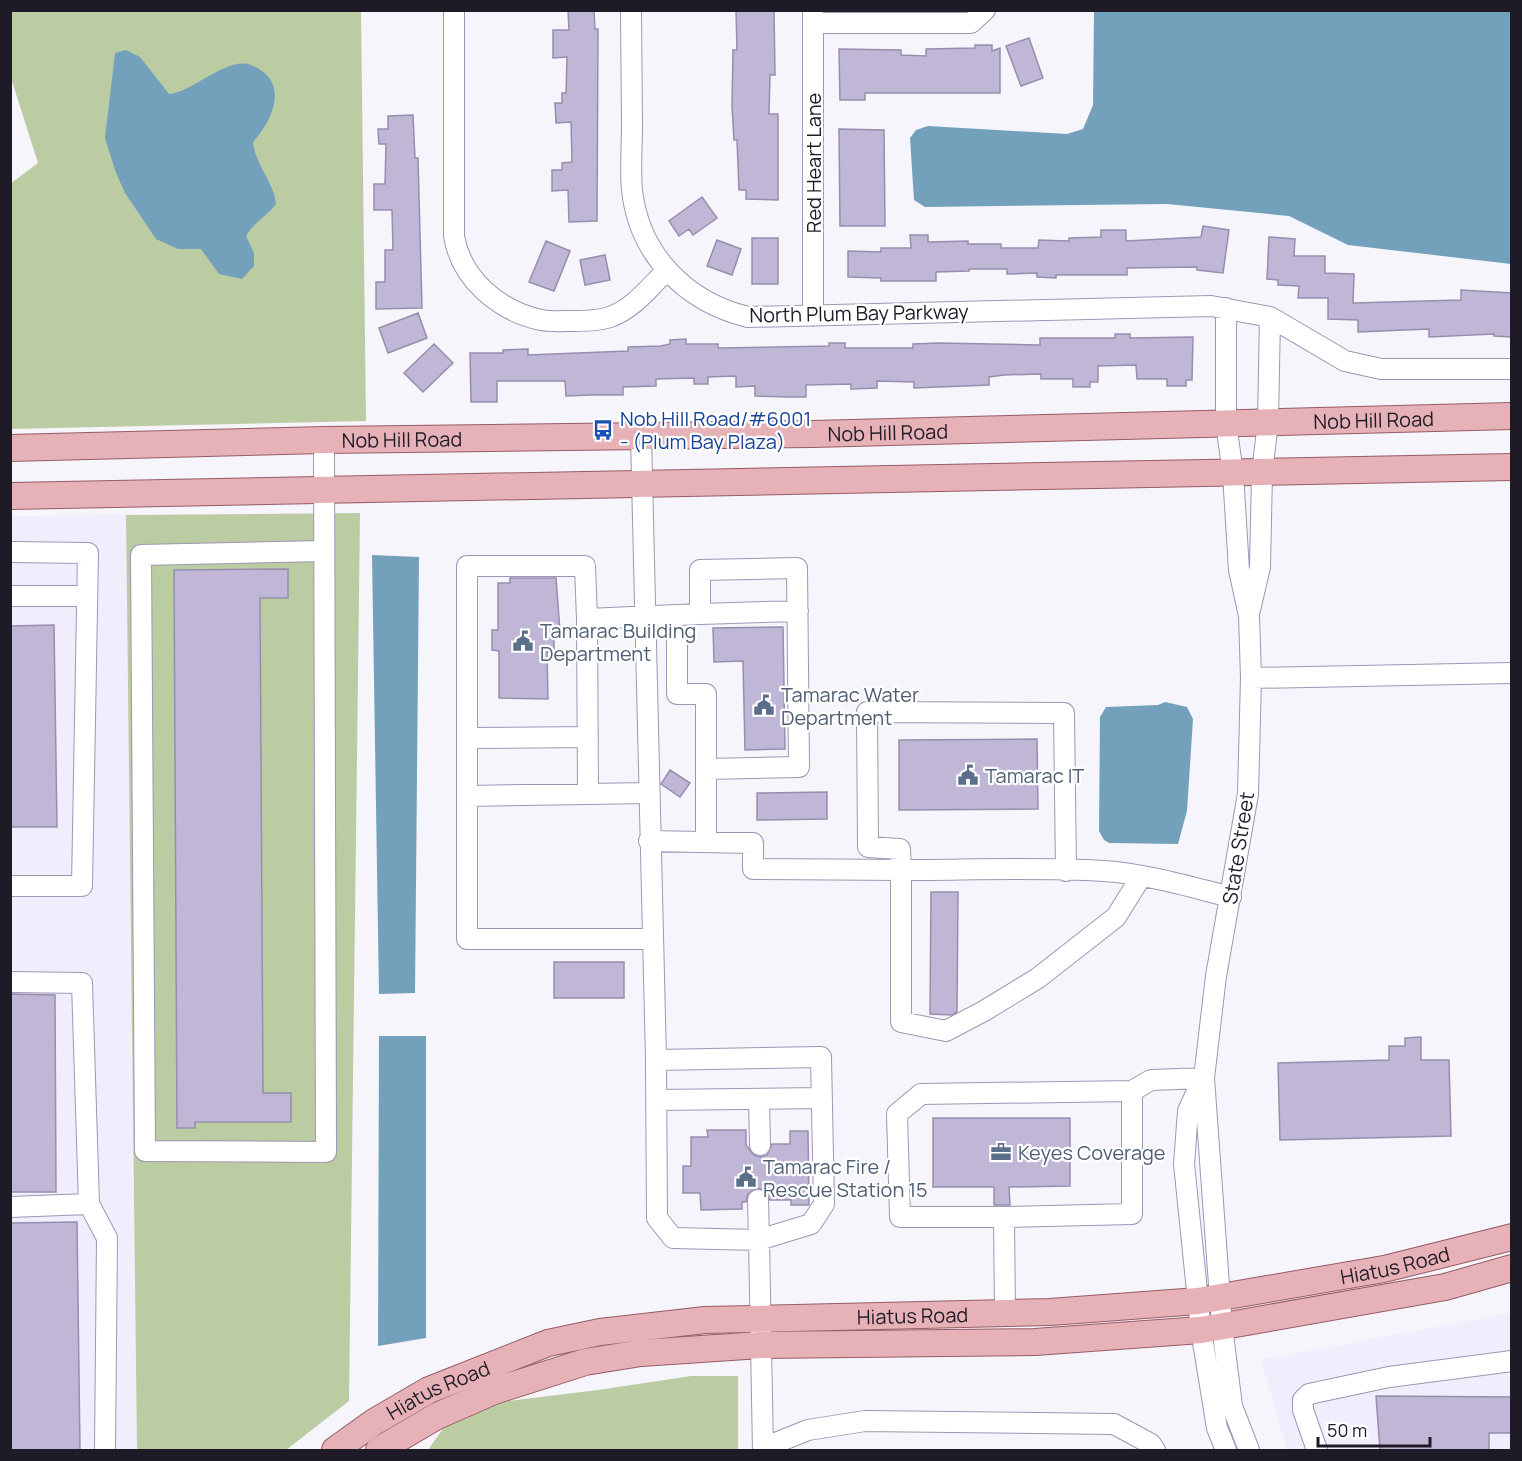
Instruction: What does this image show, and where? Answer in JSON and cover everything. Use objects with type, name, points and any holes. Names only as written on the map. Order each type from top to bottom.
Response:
[{"type":"main road","name":"Nob Hill Road","points":[[10,448],[1512,416]]},
{"type":"main road","points":[[10,496],[324,488],[641,485],[1512,467]]},
{"type":"main road","name":"Hiatus Road","points":[[335,1450],[374,1422],[429,1390],[548,1343],[647,1325],[760,1318],[1050,1312],[1209,1299],[1384,1269],[1512,1237]]},
{"type":"main road","name":"Hiatus Road","points":[[379,1450],[437,1416],[494,1391],[585,1362],[641,1353],[761,1346],[1035,1342],[1212,1328],[1445,1287],[1512,1268]]},
{"type":"street","points":[[454,10],[454,236],[456,250],[464,266],[485,293],[514,310],[543,321],[607,318],[621,312],[639,299],[666,271]]},
{"type":"street","name":"North Plum Bay Parkway","points":[[631,10],[632,189],[639,225],[666,271],[705,301],[727,312],[748,317],[1211,306],[1270,317],[1345,360],[1381,369],[1512,369]]},
{"type":"street","points":[[813,17],[971,23],[985,10]]},
{"type":"street","name":"Red Heart Lane","points":[[813,17],[813,316]]},
{"type":"street","name":"State Street","points":[[1212,1328],[1209,1299],[1209,1178],[1204,1078],[1216,976],[1248,794],[1251,678],[1249,616],[1239,570],[1233,474],[1226,423],[1226,308]]},
{"type":"street","name":"State Street","points":[[1249,616],[1260,567],[1262,473],[1268,422],[1270,317]]},
{"type":"street","points":[[641,436],[649,841],[657,1100],[657,1218],[674,1238],[759,1240],[811,1224],[824,1204],[821,1057],[656,1060]]},
{"type":"street","points":[[324,440],[327,1152],[145,1151],[141,555],[324,551]]},
{"type":"street","points":[[10,552],[88,553],[82,886],[10,886]]},
{"type":"street","points":[[588,794],[585,566],[467,566],[467,939],[652,939]]},
{"type":"street","points":[[700,614],[700,570],[797,568],[799,767],[706,769]]},
{"type":"street","points":[[10,596],[87,596]]},
{"type":"street","points":[[587,619],[798,611]]},
{"type":"street","points":[[677,640],[678,694],[706,694],[706,842]]},
{"type":"street","points":[[1251,678],[1511,673]]},
{"type":"street","points":[[1066,871],[1064,713],[867,712],[868,847],[900,849],[901,1022],[946,1031],[1038,978],[1116,917],[1141,877]]},
{"type":"street","points":[[467,738],[588,736]]},
{"type":"street","points":[[467,796],[648,793]]},
{"type":"street","points":[[649,841],[753,843],[753,869],[1106,871],[1231,897]]},
{"type":"street","points":[[10,982],[82,983],[89,1204],[107,1238],[105,1450]]},
{"type":"street","points":[[1132,1091],[1132,1214],[900,1217],[897,1114],[921,1094],[1132,1091],[1151,1080],[1204,1078]]},
{"type":"street","points":[[657,1100],[821,1098]]},
{"type":"street","points":[[759,1099],[760,1145]]},
{"type":"street","points":[[758,1200],[763,1449],[808,1430],[865,1421],[1114,1424],[1151,1444],[1155,1450]]},
{"type":"street","points":[[10,1207],[89,1204]]},
{"type":"street","points":[[1004,1217],[1005,1313]]},
{"type":"street","points":[[1212,1328],[1217,1428],[1226,1450]]},
{"type":"street","points":[[1212,1328],[1232,1406],[1249,1450]]},
{"type":"street","points":[[1317,1450],[1303,1410],[1303,1400],[1309,1394],[1389,1377],[1512,1361]]},
{"type":"shaded area","points":[[126,515],[137,1450],[11,1450],[10,516]]},
{"type":"shaded area","points":[[1511,1313],[1511,1450],[1287,1450],[1261,1360]]},
{"type":"green space","points":[[11,11],[361,11],[366,421],[11,429],[10,184],[38,163],[11,78]]},
{"type":"green space","points":[[360,513],[349,1401],[286,1450],[137,1450],[126,515]]},
{"type":"green space","points":[[691,1376],[738,1376],[738,1450],[428,1450],[458,1407]]},
{"type":"water","points":[[1094,11],[1511,11],[1511,264],[1348,245],[1289,216],[1167,204],[925,207],[914,200],[910,138],[916,130],[928,126],[1067,134],[1083,129],[1093,105]]},
{"type":"water","points":[[126,50],[140,57],[169,94],[188,88],[221,70],[242,64],[251,65],[263,72],[271,81],[275,101],[272,112],[253,142],[275,196],[276,204],[246,236],[254,253],[254,266],[242,279],[219,274],[201,249],[178,249],[156,239],[125,193],[105,138],[115,53]]},
{"type":"water","points":[[372,555],[419,557],[415,993],[379,994]]},
{"type":"water","points":[[1165,702],[1187,707],[1193,719],[1187,811],[1178,844],[1109,843],[1104,840],[1099,831],[1100,717],[1106,707],[1158,705]]},
{"type":"water","points":[[379,1036],[426,1036],[426,1338],[378,1346]]},
{"type":"building","points":[[568,10],[594,10],[595,29],[598,29],[597,221],[569,222],[568,190],[552,191],[552,170],[562,170],[562,163],[572,162],[571,122],[556,123],[555,103],[562,103],[562,93],[566,93],[567,57],[553,58],[553,30],[569,30]]},
{"type":"building","points":[[736,10],[774,10],[775,75],[770,75],[769,114],[778,114],[778,200],[746,199],[746,190],[739,190],[737,140],[734,140],[732,106],[733,50],[737,50]]},
{"type":"building","points":[[1029,38],[1043,78],[1021,86],[1006,46]]},
{"type":"building","points":[[975,45],[992,45],[992,51],[1000,48],[1000,93],[865,93],[865,100],[840,100],[839,49],[901,50],[901,55],[926,56],[926,49],[975,48]]},
{"type":"building","points":[[413,115],[415,158],[418,158],[422,308],[376,309],[376,282],[385,282],[385,250],[393,250],[392,210],[374,210],[374,184],[385,184],[386,144],[379,144],[378,129],[388,129],[388,116]]},
{"type":"building","points":[[839,129],[884,130],[885,226],[840,226]]},
{"type":"building","points":[[702,197],[717,218],[693,235],[689,229],[679,236],[669,221]]},
{"type":"building","points":[[1203,226],[1229,230],[1223,273],[1197,270],[1197,267],[1127,268],[1127,275],[1056,275],[1056,278],[1037,277],[1037,273],[1007,274],[1007,269],[969,269],[969,271],[936,272],[936,281],[881,281],[881,278],[848,277],[848,251],[881,252],[881,248],[911,248],[910,235],[928,235],[928,242],[968,241],[968,244],[1001,244],[1001,248],[1038,248],[1039,240],[1069,241],[1069,238],[1101,237],[1101,230],[1126,230],[1126,241],[1201,237]]},
{"type":"building","points":[[1269,237],[1295,239],[1294,256],[1325,256],[1325,273],[1354,274],[1353,303],[1461,300],[1461,290],[1512,293],[1512,337],[1494,336],[1494,334],[1429,337],[1429,329],[1358,332],[1358,320],[1328,319],[1328,298],[1298,298],[1299,286],[1278,285],[1278,280],[1267,279]]},
{"type":"building","points":[[752,238],[778,238],[778,284],[752,284]]},
{"type":"building","points":[[717,240],[741,249],[732,275],[707,266]]},
{"type":"building","points":[[546,241],[570,251],[554,291],[529,282]]},
{"type":"building","points":[[605,255],[610,280],[585,285],[580,260]]},
{"type":"building","points":[[418,313],[427,338],[388,353],[379,328]]},
{"type":"building","points":[[1115,334],[1130,334],[1130,338],[1193,337],[1192,380],[1186,380],[1186,386],[1167,386],[1167,379],[1137,379],[1136,365],[1098,366],[1098,382],[1090,382],[1090,387],[1073,387],[1073,379],[1041,379],[1041,374],[1004,375],[989,377],[989,385],[914,388],[914,382],[877,381],[877,388],[851,389],[851,384],[806,385],[806,397],[755,396],[755,386],[736,387],[736,376],[708,377],[708,384],[694,384],[694,378],[656,379],[656,386],[623,387],[623,395],[566,396],[565,381],[497,381],[497,402],[471,402],[470,353],[503,353],[503,350],[528,349],[528,355],[628,351],[628,347],[661,346],[670,344],[670,340],[686,339],[686,344],[718,344],[718,348],[829,346],[829,343],[845,343],[845,348],[913,348],[913,344],[939,343],[1040,345],[1040,338],[1115,338]]},
{"type":"building","points":[[434,344],[453,363],[423,392],[404,373]]},
{"type":"building","points":[[288,569],[288,598],[260,598],[263,1093],[291,1093],[291,1122],[195,1122],[195,1128],[177,1128],[174,570]]},
{"type":"building","name":"Tamarac Building Department","points":[[510,578],[556,578],[560,631],[554,631],[554,652],[547,652],[548,699],[499,698],[499,651],[492,650],[492,630],[498,630],[498,583],[510,583]]},
{"type":"building","points":[[54,625],[57,827],[10,827],[10,626]]},
{"type":"building","name":"Tamarac Water Department","points":[[783,627],[785,749],[745,750],[743,661],[714,662],[713,628]]},
{"type":"building","name":"Tamarac IT","points":[[1037,739],[1038,809],[899,810],[899,740]]},
{"type":"building","points":[[670,770],[690,783],[680,797],[661,784]]},
{"type":"building","points":[[827,792],[827,819],[757,820],[757,793]]},
{"type":"building","points":[[931,892],[958,892],[957,1012],[952,1015],[930,1014]]},
{"type":"building","points":[[554,962],[624,962],[624,998],[554,998]]},
{"type":"building","points":[[10,994],[55,995],[56,1192],[10,1192]]},
{"type":"building","points":[[1421,1037],[1421,1060],[1449,1060],[1451,1136],[1280,1140],[1278,1063],[1389,1060],[1389,1046],[1405,1046],[1405,1038]]},
{"type":"building","name":"Keyes Coverage","points":[[933,1118],[1070,1118],[1070,1186],[1009,1187],[1010,1205],[994,1205],[994,1187],[933,1187]]},
{"type":"building","name":"Tamarac Fire / Rescue Station 15","points":[[707,1130],[746,1130],[746,1145],[754,1155],[760,1157],[767,1155],[772,1144],[790,1144],[790,1131],[808,1131],[809,1205],[791,1205],[791,1200],[770,1200],[764,1190],[757,1188],[748,1194],[746,1202],[742,1202],[742,1209],[701,1210],[700,1193],[683,1193],[683,1166],[691,1166],[691,1137],[708,1137]]},
{"type":"building","points":[[77,1222],[80,1450],[10,1450],[10,1223]]},
{"type":"building","points":[[1376,1396],[1512,1397],[1512,1433],[1489,1433],[1489,1450],[1380,1450]]},
{"type":"place","name":"Nob Hill Road/#6001 - (Plum Bay Plaza)","points":[[603,430]]},
{"type":"place","name":"Tamarac Building Department","points":[[523,641]]},
{"type":"place","name":"Tamarac Water Department","points":[[764,705]]},
{"type":"place","name":"Tamarac IT","points":[[968,775]]},
{"type":"place","name":"Keyes Coverage","points":[[1001,1152]]},
{"type":"place","name":"Tamarac Fire / Rescue Station 15","points":[[746,1177]]}]
